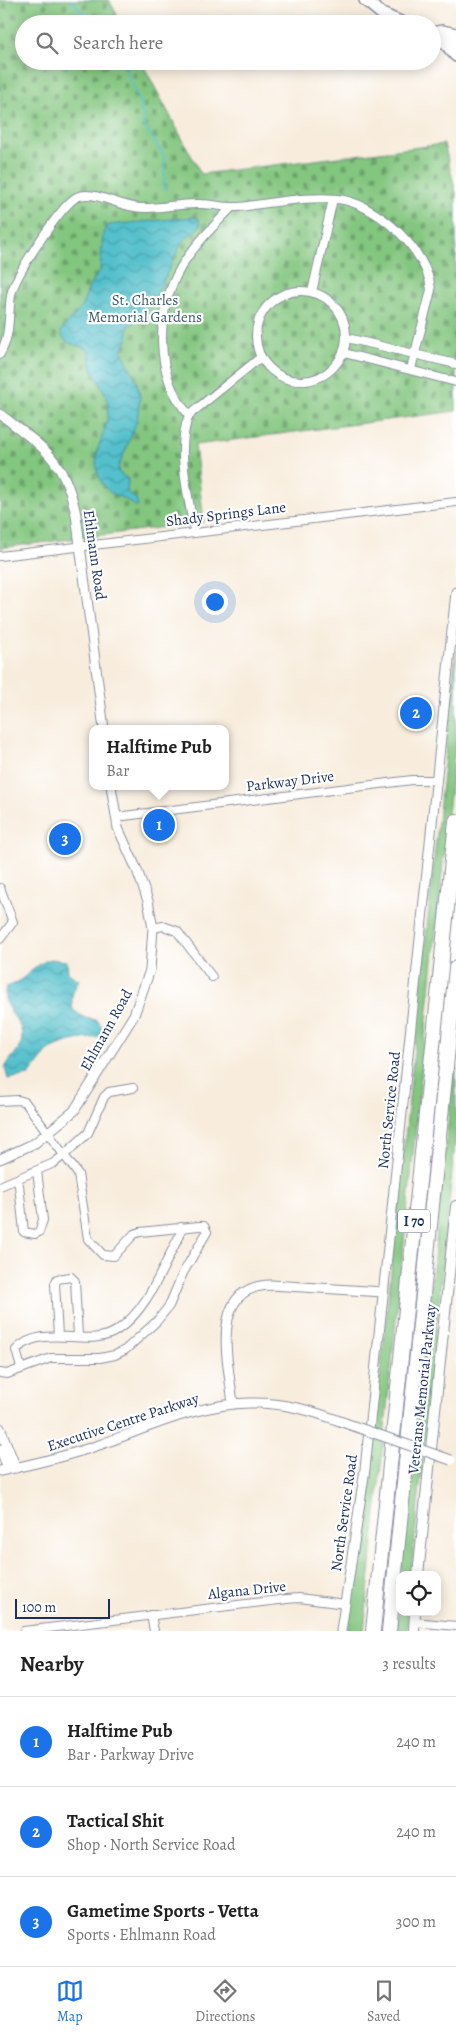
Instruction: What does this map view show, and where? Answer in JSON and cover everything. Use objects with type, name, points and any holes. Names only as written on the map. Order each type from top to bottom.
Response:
[{"type":"highway","name":"I 70","points":[[373,1631],[456,821]]},
{"type":"highway","name":"I 70","points":[[388,1631],[456,968]]},
{"type":"main road","points":[[365,0],[384,15]]},
{"type":"main road","points":[[441,33],[456,27]]},
{"type":"main road","points":[[441,34],[456,34]]},
{"type":"main road","points":[[441,36],[456,44]]},
{"type":"main road","points":[[441,38],[456,56]]},
{"type":"main road","name":"Veterans Memorial Parkway","points":[[418,1571],[451,1296],[456,1206]]},
{"type":"street","points":[[0,354],[10,327],[12,294],[24,263],[74,199],[80,196],[93,194],[115,204],[136,208],[201,204],[231,208],[333,199],[343,200],[360,206],[379,217],[416,250],[423,261],[430,279],[431,290],[411,369]]},
{"type":"street","points":[[312,292],[333,199]]},
{"type":"street","points":[[189,415],[180,404],[166,374],[161,336],[165,312],[171,288],[182,266],[231,208]]},
{"type":"street","points":[[299,291],[312,292],[329,300],[341,314],[347,338],[344,353],[337,364],[328,373],[304,382],[291,381],[279,376],[269,368],[261,358],[256,332],[259,319],[275,299],[286,293],[299,291]]},
{"type":"street","points":[[347,338],[456,364]]},
{"type":"street","points":[[344,353],[456,382]]},
{"type":"street","points":[[194,532],[183,454],[185,425],[189,415],[261,358]]},
{"type":"street","name":"Ehlmann Road","points":[[0,414],[44,447],[60,467],[74,502],[103,725]]},
{"type":"street","name":"Shady Springs Lane","points":[[0,556],[456,502]]},
{"type":"street","name":"North Service Road","points":[[341,1631],[365,1468],[456,592]]},
{"type":"street","name":"Parkway Drive","points":[[116,817],[412,780],[437,780]]},
{"type":"street","name":"Ehlmann Road","points":[[0,1159],[29,1146],[50,1133],[64,1122],[84,1098],[134,1015],[150,970],[153,928],[146,893],[138,870],[123,840],[116,817],[112,790]]},
{"type":"street","points":[[0,888],[13,922],[0,939]]},
{"type":"street","points":[[153,928],[163,926],[177,931],[212,977]]},
{"type":"street","points":[[0,1186],[37,1171],[64,1156],[88,1133],[104,1097],[109,1092],[133,1088]]},
{"type":"street","points":[[0,1101],[18,1100],[25,1102],[74,1167],[80,1181],[88,1240],[103,1254],[114,1256],[134,1234],[140,1232],[204,1226],[207,1232],[183,1273],[169,1306],[141,1337],[115,1355],[100,1358],[64,1356],[51,1358],[3,1373],[0,1365]]},
{"type":"street","points":[[16,1180],[19,1186],[24,1232],[35,1234],[40,1232],[43,1220],[37,1171]]},
{"type":"street","points":[[21,1368],[16,1350],[20,1346],[42,1338],[78,1336],[94,1338],[116,1331],[146,1301],[180,1236],[181,1227]]},
{"type":"street","points":[[58,1336],[55,1284],[57,1279],[71,1277],[75,1281],[78,1336]]},
{"type":"street","points":[[233,1404],[226,1323],[231,1308],[246,1292],[259,1286],[271,1285],[383,1292]]},
{"type":"street","name":"Executive Centre Parkway","points":[[8,1469],[67,1456],[192,1413],[233,1404],[274,1404],[299,1408],[453,1461]]},
{"type":"street","points":[[0,1428],[8,1469]]},
{"type":"street","points":[[0,1449],[8,1469]]},
{"type":"street","name":"Algana Drive","points":[[24,1631],[299,1598],[345,1604]]},
{"type":"street","points":[[152,1615],[154,1631]]},
{"type":"street","points":[[415,1622],[456,1626]]},
{"type":"green space","name":"St. Charles Memorial Gardens","points":[[0,0],[109,0],[117,15],[15,15],[15,70],[146,70],[201,174],[444,144],[456,193],[456,411],[195,445],[204,522],[0,548]]},
{"type":"green space","points":[[456,650],[456,737],[364,1631],[347,1631],[381,1367]]},
{"type":"green space","points":[[456,1047],[456,1133],[411,1571],[401,1571]]},
{"type":"green space","points":[[398,1616],[408,1616],[407,1631],[397,1631]]},
{"type":"water","points":[[193,217],[199,219],[200,225],[181,245],[159,290],[146,311],[128,327],[127,340],[122,351],[137,382],[140,397],[137,421],[118,468],[119,473],[128,479],[127,492],[136,499],[138,506],[136,507],[107,490],[98,475],[97,456],[107,418],[106,397],[92,368],[88,350],[65,340],[61,331],[81,308],[90,285],[100,271],[103,233],[109,225]]},
{"type":"water","points":[[51,959],[67,961],[68,973],[79,980],[73,994],[73,1010],[85,1018],[97,1020],[107,1033],[107,1037],[76,1040],[60,1045],[47,1053],[29,1075],[8,1079],[5,1068],[18,1050],[22,1037],[19,1024],[6,1002],[6,987],[18,982],[39,965]]},
{"type":"waterway","points":[[71,0],[84,15]]},
{"type":"waterway","points":[[127,70],[141,106],[144,125],[164,156],[165,189]]},
{"type":"place","name":"Tactical Shit","points":[[416,713]]},
{"type":"place","name":"Halftime Pub","points":[[159,825]]},
{"type":"place","name":"Gametime Sports - Vetta","points":[[65,839]]}]
